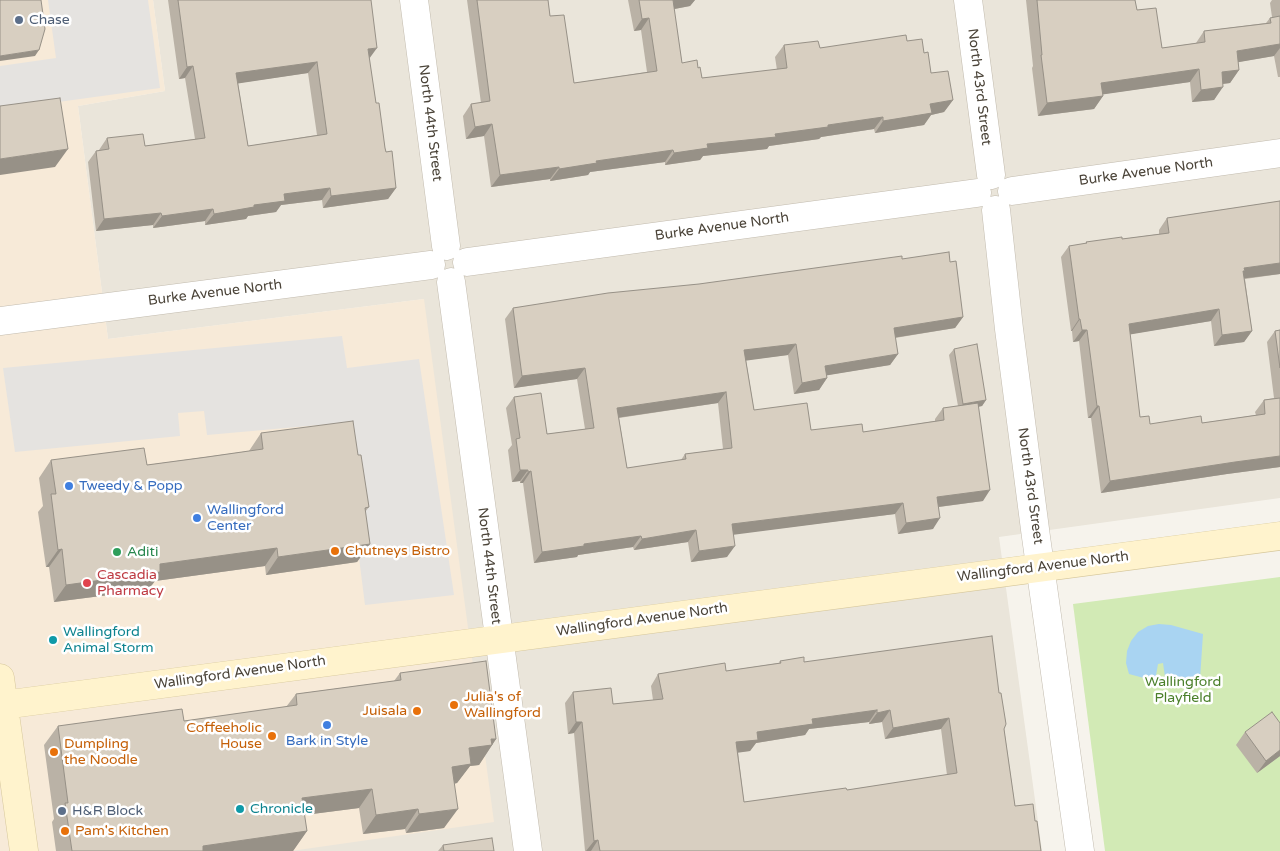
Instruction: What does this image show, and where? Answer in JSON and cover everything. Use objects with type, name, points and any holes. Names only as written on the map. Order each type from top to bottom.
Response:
[{"type":"street","name":"North 44th Street","points":[[414,0],[528,851]]},
{"type":"street","name":"North 43rd Street","points":[[968,0],[994,192],[1009,329],[1080,851]]},
{"type":"street","name":"Burke Avenue North","points":[[0,321],[1280,153]]},
{"type":"street","name":"Wallingford Avenue North","points":[[3,705],[1280,536]]},
{"type":"street","points":[[0,678],[7,779],[24,851]]},
{"type":"shaded area","points":[[0,0],[153,0],[165,91],[78,106],[108,339],[424,299],[494,822],[291,851],[0,851]]},
{"type":"shaded area","points":[[48,0],[148,0],[160,88],[0,110],[0,66],[56,58]]},
{"type":"shaded area","points":[[153,0],[1280,0],[1280,498],[999,537],[1042,851],[291,851],[424,299],[108,339],[78,106],[165,91]]},
{"type":"shaded area","points":[[342,336],[347,368],[419,359],[454,595],[365,605],[342,423],[207,435],[204,411],[178,413],[180,436],[15,452],[3,368]]},
{"type":"green space","name":"Wallingford Playfield","points":[[1280,577],[1280,851],[1105,851],[1073,604]]},
{"type":"water","points":[[1159,624],[1171,625],[1203,634],[1200,679],[1187,686],[1166,684],[1163,663],[1158,664],[1155,681],[1129,674],[1126,663],[1127,651],[1131,641],[1138,632],[1148,626]]},
{"type":"building","name":"Chase","points":[[0,0],[41,0],[45,29],[39,50],[0,56]]},
{"type":"building","points":[[178,0],[371,0],[377,48],[368,49],[376,103],[379,103],[385,148],[386,152],[392,151],[396,188],[331,196],[330,188],[284,194],[285,201],[254,205],[254,207],[214,214],[213,209],[162,216],[161,213],[104,219],[96,151],[109,149],[107,138],[143,134],[145,146],[205,138],[193,66],[187,67]],"holes":[[[317,62],[327,134],[248,146],[236,73]]]},
{"type":"building","points":[[477,0],[548,0],[550,16],[564,15],[574,83],[657,71],[649,18],[642,19],[639,0],[673,0],[682,63],[697,60],[702,78],[787,68],[784,45],[818,41],[820,48],[906,35],[907,41],[922,39],[924,53],[928,52],[931,73],[948,71],[953,100],[930,104],[932,113],[883,121],[883,117],[775,134],[776,137],[707,144],[708,148],[674,153],[673,150],[596,161],[597,163],[559,169],[559,167],[500,175],[492,124],[475,127],[471,104],[490,101]]},
{"type":"building","points":[[1037,0],[1135,0],[1137,10],[1156,8],[1162,48],[1205,42],[1204,31],[1271,23],[1270,18],[1280,16],[1280,44],[1237,51],[1239,70],[1222,72],[1223,87],[1201,90],[1199,69],[1101,83],[1103,96],[1047,103]]},
{"type":"building","points":[[60,98],[68,149],[0,159],[0,106]]},
{"type":"building","points":[[1280,201],[1280,263],[1244,268],[1245,271],[1243,271],[1252,331],[1222,335],[1219,309],[1129,324],[1140,417],[1149,416],[1150,424],[1201,416],[1202,423],[1265,414],[1264,400],[1280,398],[1280,456],[1110,481],[1099,406],[1097,406],[1087,330],[1082,330],[1079,319],[1069,246],[1122,237],[1122,239],[1169,233],[1167,218]]},
{"type":"building","points":[[949,252],[950,262],[956,261],[963,317],[894,328],[898,354],[825,366],[827,378],[802,383],[796,344],[744,350],[754,410],[807,403],[811,430],[862,424],[863,432],[944,420],[943,408],[978,403],[990,490],[937,497],[940,518],[906,523],[903,503],[732,524],[735,546],[699,551],[696,530],[642,539],[641,536],[584,544],[584,546],[542,552],[531,471],[520,470],[516,439],[520,438],[514,397],[541,393],[547,434],[594,428],[585,368],[522,376],[513,308],[608,293],[699,284],[902,256],[902,259]],"holes":[[[726,392],[732,448],[685,454],[686,459],[627,468],[617,408]]]},
{"type":"building","points":[[1280,330],[1280,368],[1275,331]]},
{"type":"building","points":[[977,344],[986,400],[963,404],[954,349]]},
{"type":"building","name":"Wallingford Center","points":[[353,421],[358,455],[361,455],[369,507],[365,508],[370,544],[278,557],[277,548],[160,564],[160,572],[66,585],[62,549],[58,550],[51,494],[56,494],[51,460],[144,448],[147,465],[263,449],[261,433]]},
{"type":"building","points":[[992,636],[999,693],[1001,693],[1006,724],[1004,729],[1015,806],[1033,804],[1041,851],[600,851],[598,840],[594,841],[582,722],[576,722],[573,692],[611,688],[613,704],[663,699],[658,674],[725,663],[726,671],[781,663],[780,661],[804,657],[804,662]],"holes":[[[877,710],[877,713],[890,710],[893,728],[949,718],[957,773],[847,790],[846,788],[744,802],[736,742],[758,740],[757,732],[813,724],[812,719]]]},
{"type":"building","points":[[486,661],[496,739],[491,739],[492,745],[469,748],[471,764],[452,767],[458,809],[419,814],[418,809],[376,815],[372,789],[302,798],[307,831],[203,846],[203,851],[72,851],[65,803],[68,803],[58,726],[182,709],[184,721],[297,705],[296,694],[401,680],[400,673]]},
{"type":"building","points":[[1272,712],[1280,723],[1280,750],[1266,761],[1245,732]]},
{"type":"building","points":[[492,838],[494,851],[444,851],[443,845]]},
{"type":"place","name":"Chase","points":[[19,20]]},
{"type":"place","name":"Tweedy & Popp","points":[[69,486]]},
{"type":"place","name":"Wallingford Center","points":[[197,518]]},
{"type":"place","name":"Chutneys Bistro","points":[[335,551]]},
{"type":"place","name":"Aditi","points":[[117,552]]},
{"type":"place","name":"Cascadia Pharmacy","points":[[87,583]]},
{"type":"place","name":"Wallingford Animal Storm","points":[[53,640]]},
{"type":"place","name":"Julia's of Wallingford","points":[[454,705]]},
{"type":"place","name":"Juisala","points":[[417,711]]},
{"type":"place","name":"Bark in Style","points":[[327,725]]},
{"type":"place","name":"Coffeeholic House","points":[[272,736]]},
{"type":"place","name":"Dumpling the Noodle","points":[[54,752]]},
{"type":"place","name":"Chronicle","points":[[240,809]]},
{"type":"place","name":"H&R Block","points":[[62,811]]},
{"type":"place","name":"Pam's Kitchen","points":[[65,831]]}]
